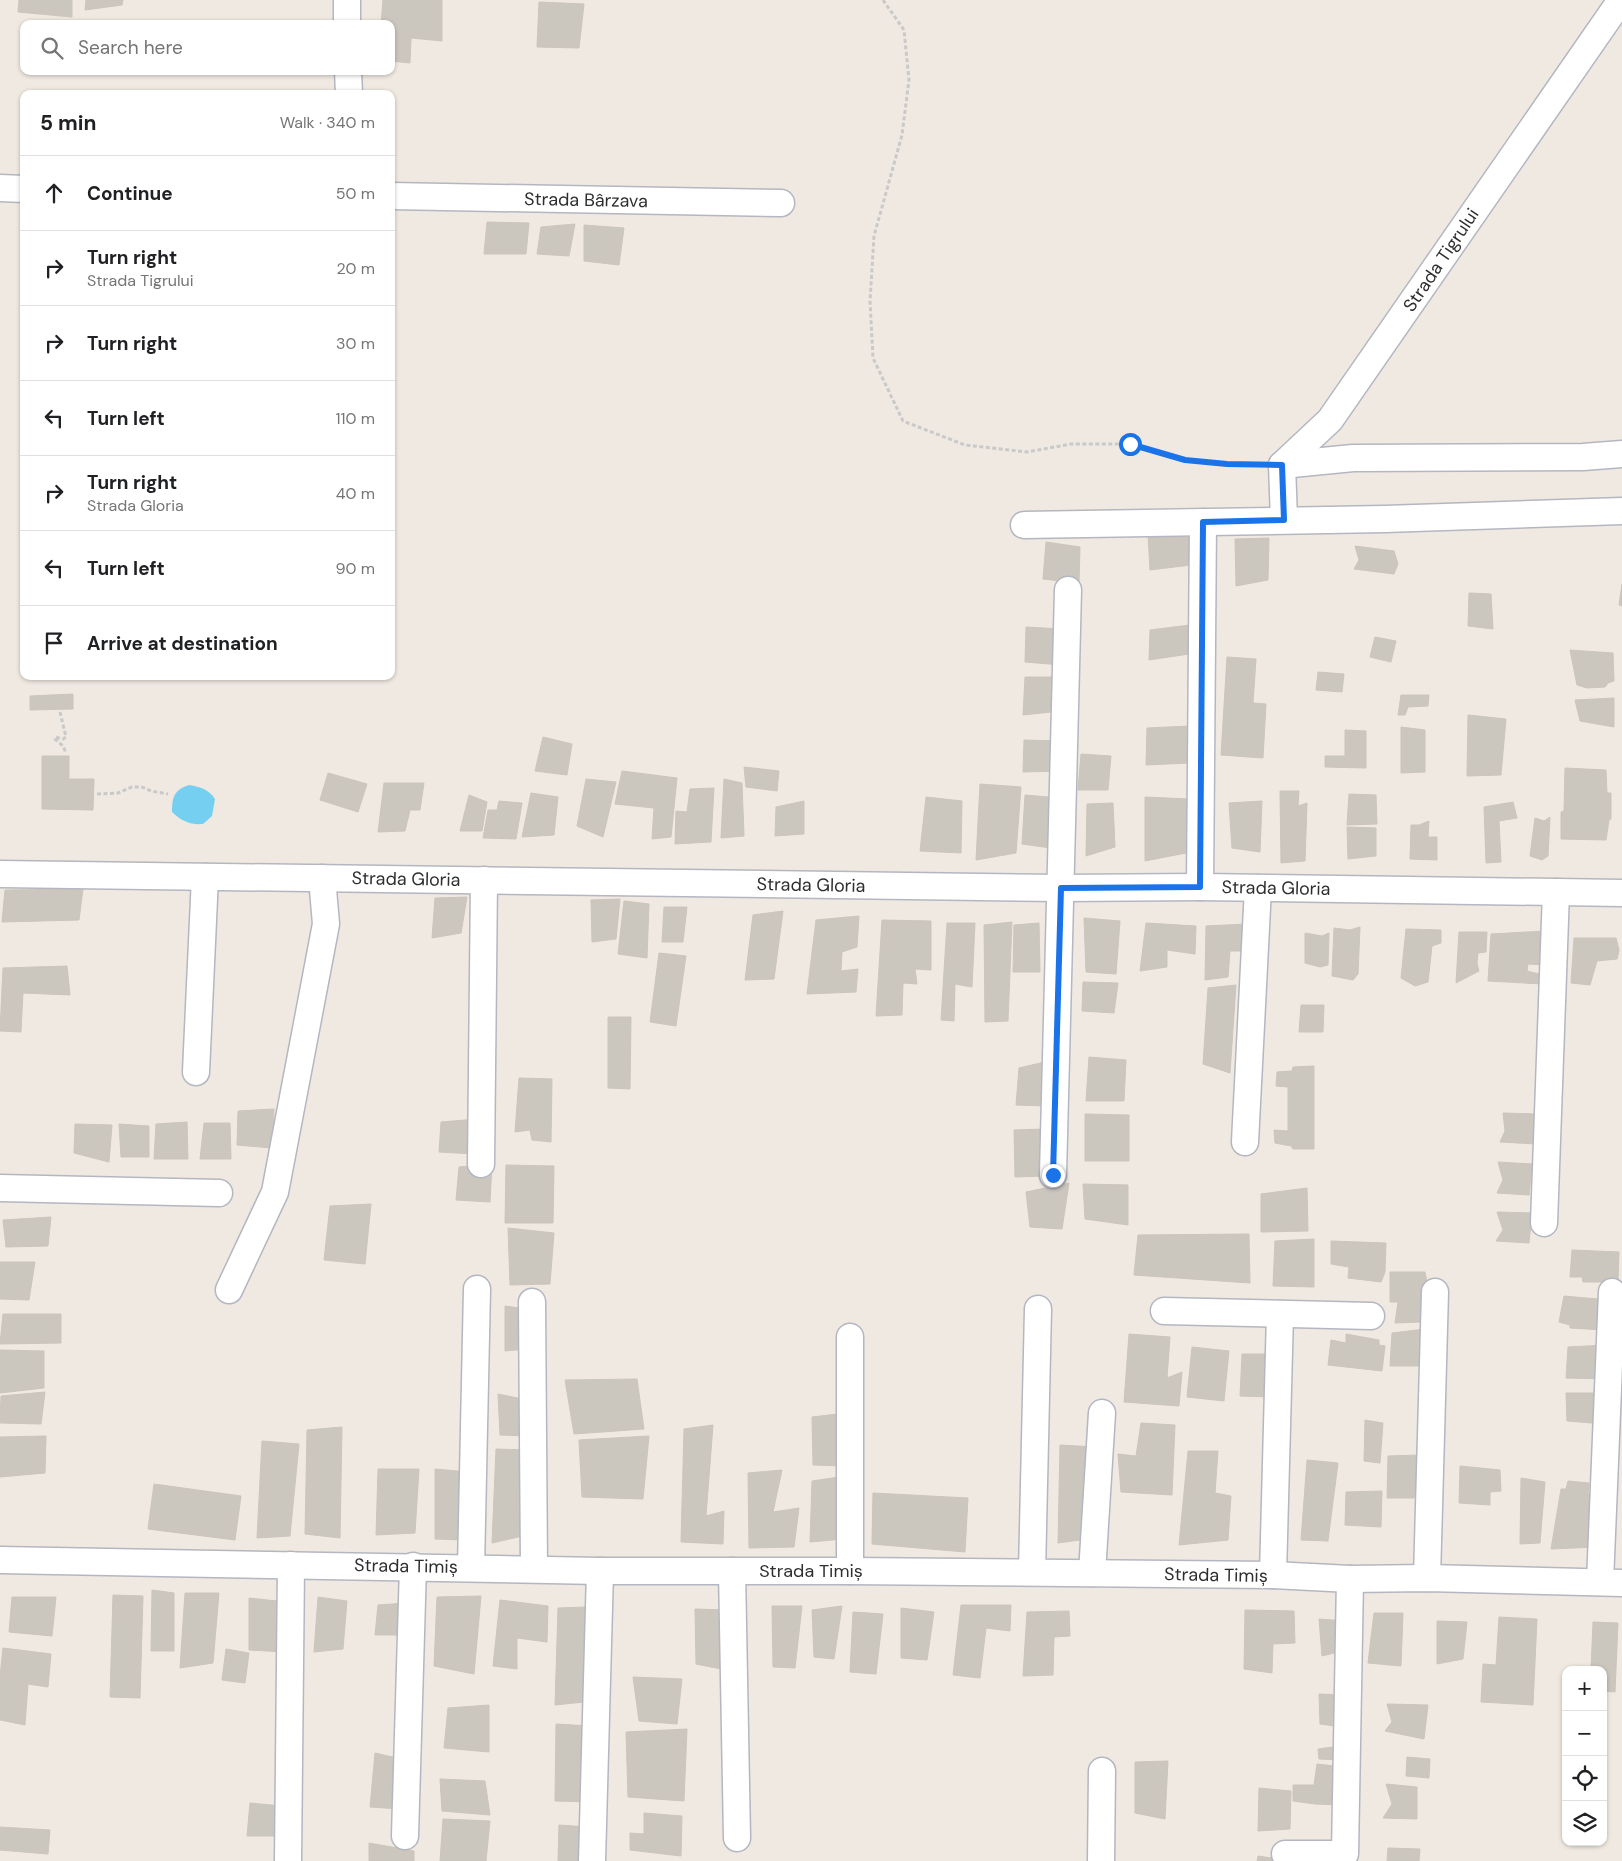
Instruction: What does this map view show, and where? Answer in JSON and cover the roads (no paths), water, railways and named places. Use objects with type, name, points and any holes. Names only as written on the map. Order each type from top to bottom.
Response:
[{"type":"street","points":[[347,0],[347,20]]},
{"type":"street","name":"Strada Tigrului","points":[[1282,465],[1330,420],[1622,0]]},
{"type":"street","points":[[348,75],[348,90]]},
{"type":"street","points":[[0,188],[20,189]]},
{"type":"street","name":"Strada Bârzava","points":[[395,196],[781,203]]},
{"type":"street","points":[[1284,520],[1282,465],[1353,458],[1582,457],[1622,454]]},
{"type":"street","points":[[1024,525],[1622,511]]},
{"type":"street","points":[[1200,887],[1203,522]]},
{"type":"street","points":[[1053,1175],[1068,590]]},
{"type":"street","name":"Strada Gloria","points":[[0,874],[1061,888],[1200,887],[1622,893]]},
{"type":"street","points":[[196,1072],[205,877]]},
{"type":"street","points":[[229,1290],[274,1192],[326,924],[322,878]]},
{"type":"street","points":[[481,1164],[484,880]]},
{"type":"street","points":[[1245,1142],[1258,888]]},
{"type":"street","points":[[1544,1223],[1556,892]]},
{"type":"street","points":[[0,1188],[219,1193]]},
{"type":"street","points":[[471,1568],[477,1289]]},
{"type":"street","points":[[1427,1578],[1435,1292]]},
{"type":"street","points":[[1611,1583],[1612,1292]]},
{"type":"street","points":[[532,1302],[534,1568]]},
{"type":"street","points":[[1032,1572],[1038,1309]]},
{"type":"street","points":[[1164,1311],[1371,1316]]},
{"type":"street","points":[[1273,1576],[1280,1314]]},
{"type":"street","points":[[850,1337],[850,1571]]},
{"type":"street","points":[[1092,1573],[1102,1413]]},
{"type":"street","name":"Strada Timiș","points":[[0,1560],[534,1568],[600,1571],[1032,1572],[1350,1579],[1427,1578],[1611,1583]]},
{"type":"street","points":[[288,1861],[291,1564]]},
{"type":"street","points":[[405,1836],[413,1566]]},
{"type":"street","points":[[592,1861],[600,1571]]},
{"type":"street","points":[[732,1571],[737,1838]]},
{"type":"street","points":[[1285,1854],[1345,1854],[1350,1579]]},
{"type":"street","points":[[1101,1861],[1102,1771]]},
{"type":"water","points":[[189,785],[204,789],[215,799],[212,816],[203,824],[186,822],[172,812],[175,795],[180,789]]}]
